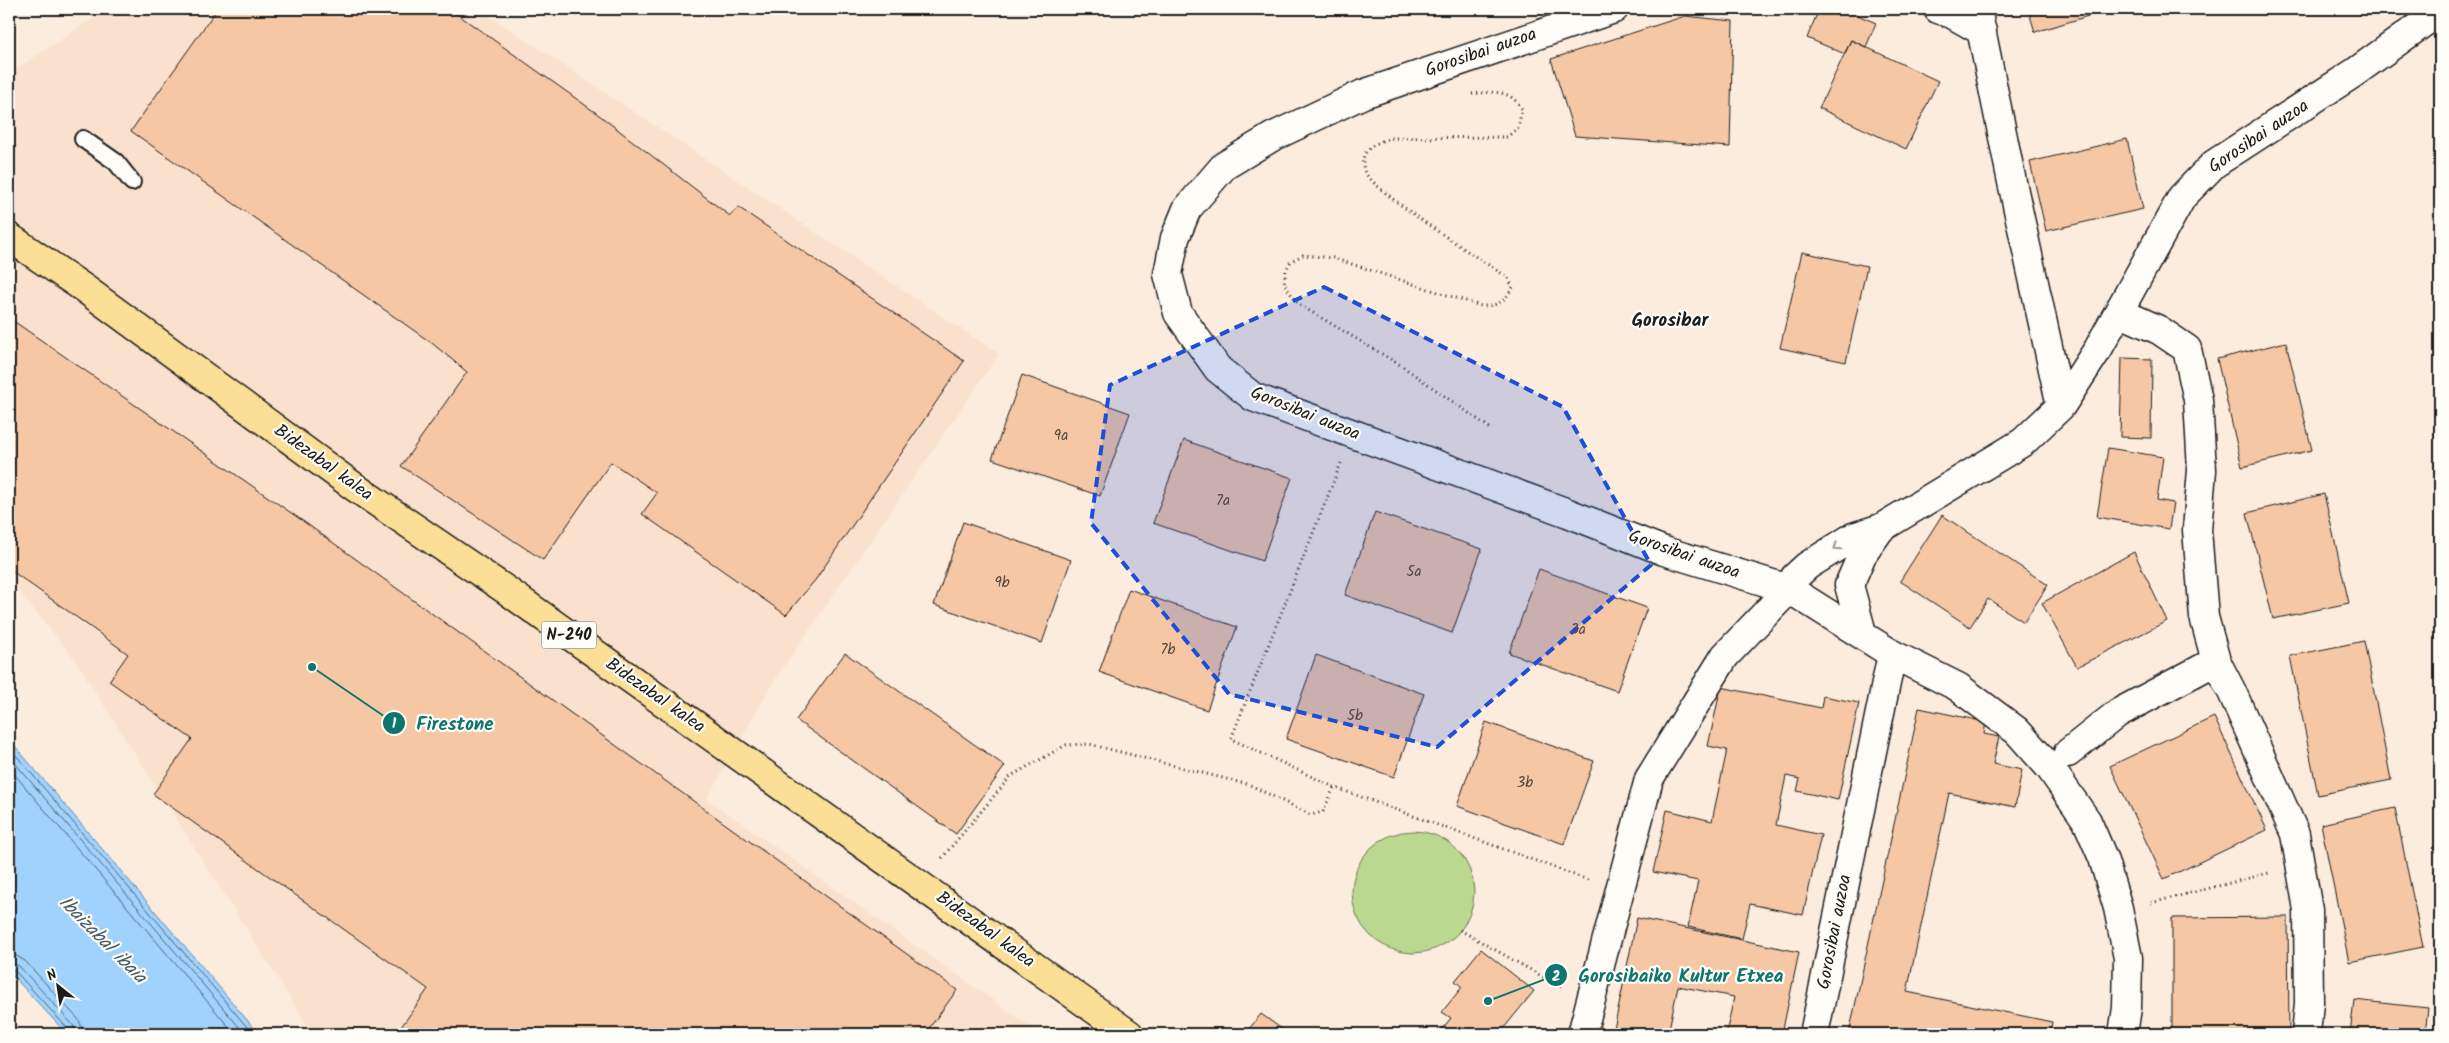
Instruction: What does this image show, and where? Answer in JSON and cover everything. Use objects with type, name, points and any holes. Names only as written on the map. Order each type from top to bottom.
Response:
[{"type":"highway","name":"Bidezabal kalea","points":[[9,237],[85,289],[356,488],[514,596],[1128,1034]]},
{"type":"street","name":"Gorosibai auzoa","points":[[1614,9],[1363,94],[1272,137],[1224,166],[1188,209],[1175,238],[1168,274],[1178,313],[1218,369],[1253,397],[1558,509],[1664,551],[1789,589],[1862,633],[1892,654],[1958,687],[2016,731],[2050,768],[2087,821],[2103,858],[2118,908],[2128,958],[2127,1008],[2124,1034]]},
{"type":"street","points":[[1938,9],[1980,20],[2012,182],[2061,406]]},
{"type":"street","name":"Gorosibai auzoa","points":[[1582,1034],[1650,779],[1724,656],[1789,589],[1795,577],[1807,566],[1853,537],[1881,528],[2024,442],[2061,406],[2098,349],[2182,197],[2214,164],[2354,73],[2440,11]]},
{"type":"street","points":[[2119,312],[2159,330],[2187,349],[2198,400],[2202,470],[2197,530],[2204,617],[2216,661],[2232,692],[2295,834],[2308,910],[2309,1003],[2306,1034]]},
{"type":"street","points":[[1862,633],[1849,585],[1862,556],[1881,528]]},
{"type":"street","points":[[1807,566],[1833,574],[1849,585]]},
{"type":"street","name":"Gorosibai auzoa","points":[[1814,1034],[1892,654]]},
{"type":"street","points":[[2068,753],[2118,713],[2216,661]]},
{"type":"lane","points":[[83,139],[116,162],[132,182]]},
{"type":"path","points":[[1469,95],[1507,93],[1516,100],[1522,109],[1518,128],[1507,137],[1392,138],[1380,141],[1368,148],[1362,160],[1364,171],[1382,192],[1507,277],[1513,287],[1505,301],[1494,306],[1481,306],[1333,258],[1303,255],[1291,261],[1286,270],[1284,284],[1298,304],[1402,366],[1490,428]]},
{"type":"path","points":[[1342,460],[1231,739],[1334,788],[1596,882]]},
{"type":"path","points":[[942,858],[1011,776],[1066,745],[1089,744],[1250,785],[1311,815],[1323,812],[1334,788]]},
{"type":"path","points":[[2146,904],[2300,865]]},
{"type":"path","points":[[1460,930],[1567,990]]},
{"type":"highlighted area","points":[[1324,287],[1563,407],[1651,565],[1437,747],[1229,694],[1091,523],[1110,385]]},
{"type":"shaded area","points":[[107,9],[479,9],[999,354],[772,684],[707,799],[1041,1034],[313,1034],[74,658],[9,580],[9,74]]},
{"type":"green space","points":[[1413,831],[1436,836],[1456,849],[1469,869],[1474,892],[1469,915],[1456,935],[1436,948],[1413,953],[1390,948],[1370,935],[1357,915],[1352,892],[1357,869],[1370,849],[1390,836]]},
{"type":"water","name":"Ibaizabal ibaia","points":[[9,739],[259,1034],[67,1034],[9,972]]},
{"type":"building","points":[[217,9],[450,9],[595,112],[730,216],[738,207],[964,361],[816,579],[786,615],[642,514],[657,493],[611,462],[543,560],[401,466],[467,372],[433,344],[131,131]]},
{"type":"building","points":[[1819,9],[1844,9],[1876,23],[1866,47],[1851,40],[1845,54],[1807,38]]},
{"type":"building","points":[[2028,9],[2104,9],[2105,11],[2035,32]]},
{"type":"building","points":[[1685,16],[1733,21],[1730,147],[1575,136],[1551,59]]},
{"type":"building","points":[[1851,40],[1938,81],[1906,149],[1819,108]]},
{"type":"building","points":[[2127,139],[2143,209],[2046,231],[2030,162]]},
{"type":"building","points":[[1802,252],[1867,266],[1846,362],[1780,348]]},
{"type":"building","points":[[9,318],[300,519],[957,990],[925,1034],[396,1034],[428,989],[153,794],[192,739],[109,681],[128,654],[9,569]]},
{"type":"building","points":[[2286,342],[2312,450],[2242,467],[2217,359]]},
{"type":"building","points":[[2122,358],[2152,359],[2151,438],[2120,437]]},
{"type":"building","points":[[1022,375],[1130,413],[1100,496],[992,459]]},
{"type":"building","points":[[1184,440],[1292,478],[1262,561],[1153,523]]},
{"type":"building","points":[[2108,448],[2163,457],[2157,500],[2173,503],[2169,529],[2097,517]]},
{"type":"building","points":[[2324,494],[2349,603],[2273,619],[2247,513]]},
{"type":"building","points":[[1375,512],[1482,549],[1452,633],[1345,595]]},
{"type":"building","points":[[1942,515],[2048,585],[2024,622],[1988,599],[1970,627],[1900,581]]},
{"type":"building","points":[[963,522],[1071,560],[1042,643],[934,605]]},
{"type":"building","points":[[2134,552],[2167,621],[2077,667],[2042,603]]},
{"type":"building","points":[[1539,569],[1647,608],[1617,691],[1509,653]]},
{"type":"building","points":[[1129,589],[1237,627],[1207,710],[1099,672]]},
{"type":"building","points":[[2364,641],[2391,780],[2318,795],[2290,656]]},
{"type":"building","points":[[845,653],[1005,766],[956,834],[796,720]]},
{"type":"building","points":[[1316,655],[1424,694],[1394,777],[1286,739]]},
{"type":"building","points":[[1721,687],[1821,708],[1823,696],[1859,703],[1838,800],[1797,791],[1800,779],[1786,776],[1776,825],[1821,835],[1803,915],[1750,904],[1742,939],[1688,927],[1698,881],[1653,872],[1667,810],[1712,821],[1727,750],[1708,746]]},
{"type":"building","points":[[1919,708],[1986,722],[1984,734],[1999,737],[1993,764],[2022,770],[2015,807],[1949,793],[1907,992],[2052,1022],[2050,1034],[1849,1034]]},
{"type":"building","points":[[2214,717],[2267,830],[2164,879],[2110,766]]},
{"type":"building","points":[[1486,722],[1594,761],[1564,844],[1457,806]]},
{"type":"building","points":[[2395,808],[2423,947],[2349,962],[2321,824]]},
{"type":"building","points":[[2288,917],[2289,1034],[2172,1034],[2172,918]]},
{"type":"building","points":[[1637,918],[1799,952],[1782,1034],[1726,1034],[1734,997],[1678,986],[1668,1034],[1613,1034]]},
{"type":"building","points":[[1481,949],[1534,991],[1499,1034],[1438,1034],[1451,1018],[1442,1012],[1462,987],[1455,981]]},
{"type":"building","points":[[2354,1000],[2428,1008],[2425,1034],[2350,1034]]},
{"type":"building","points":[[1261,1014],[1286,1032],[1284,1034],[1245,1034]]},
{"type":"place","name":"Firestone","points":[[312,667]]},
{"type":"place","name":"Gorosibaiko Kultur Etxea","points":[[1488,1001]]},
{"type":"district","name":"Gorosibar","points":[[1670,321]]}]
